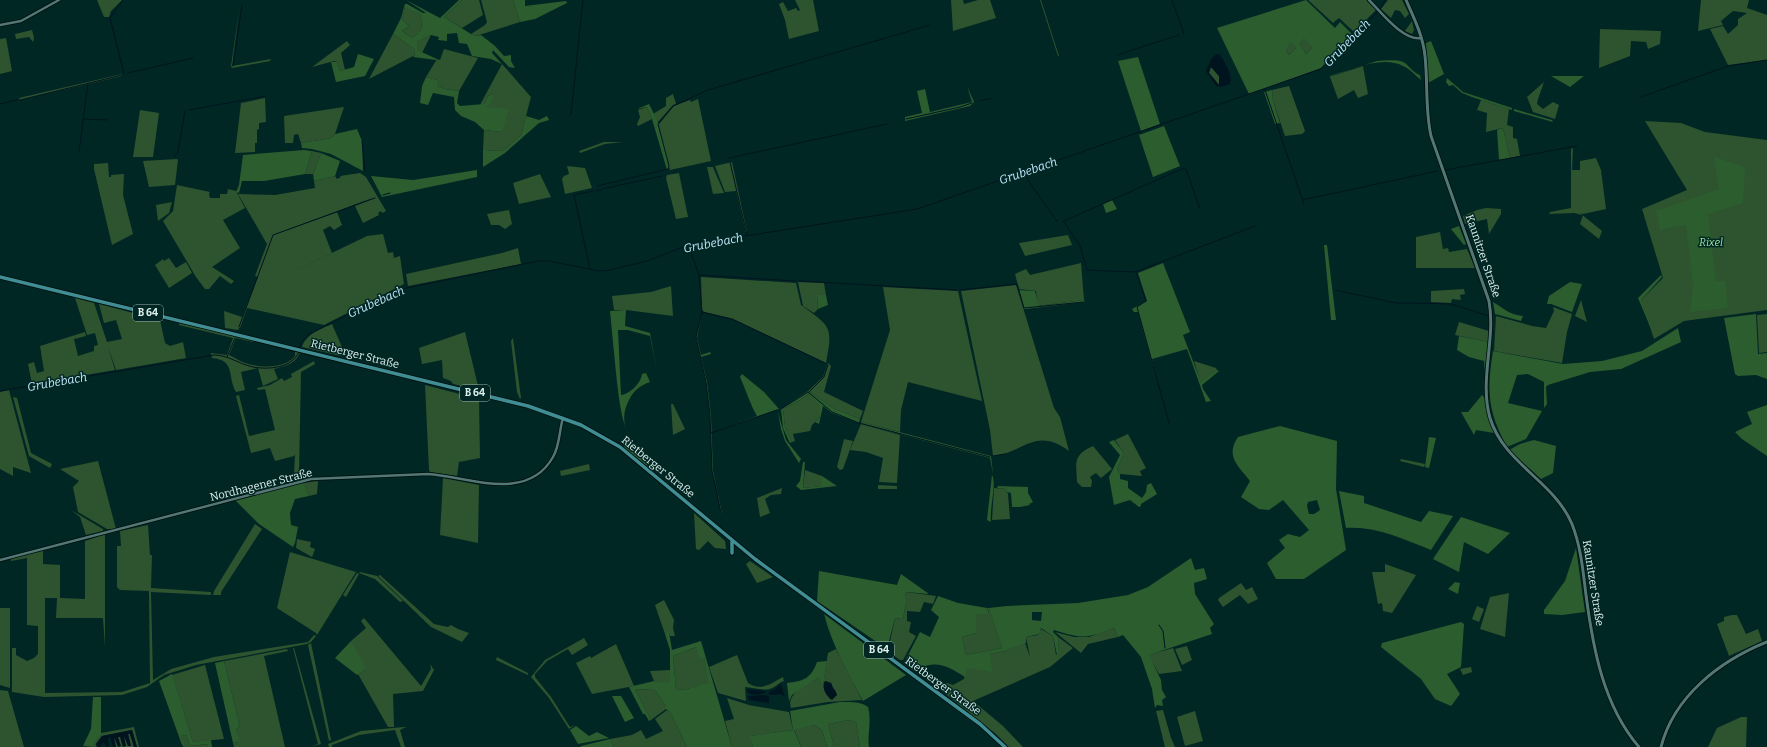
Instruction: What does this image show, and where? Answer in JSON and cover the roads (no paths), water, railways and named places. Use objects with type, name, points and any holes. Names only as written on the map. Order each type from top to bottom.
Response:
[{"type":"main road","name":"Kaunitzer Straße","points":[[1406,0],[1421,38],[1425,56],[1427,114],[1430,136],[1485,286],[1491,313],[1492,335],[1486,384],[1488,407],[1491,418],[1497,434],[1507,450],[1554,495],[1571,523],[1581,555],[1591,629],[1599,667],[1618,715],[1639,747]]},
{"type":"main road","name":"Rietberger Straße","points":[[0,277],[528,406],[563,418],[599,434],[628,453],[732,540],[801,593],[980,724],[1005,747]]},
{"type":"main road","points":[[732,540],[732,553]]},
{"type":"main road","points":[[1660,747],[1667,729],[1680,708],[1703,680],[1734,657],[1767,642]]},
{"type":"street","points":[[0,26],[18,22],[59,0]]},
{"type":"street","points":[[1369,0],[1406,36],[1416,39],[1421,38]]},
{"type":"street","name":"Nordhagener Straße","points":[[0,560],[311,479],[428,474],[444,475],[484,483],[505,485],[518,483],[534,477],[547,465],[556,449],[563,418]]},
{"type":"water","points":[[1216,54],[1220,55],[1229,73],[1231,80],[1230,84],[1221,87],[1216,86],[1206,71],[1211,59]],"holes":[[[1211,67],[1219,76],[1219,85],[1209,73]]]},
{"type":"water","points":[[825,681],[831,683],[837,695],[832,700],[825,691]]},
{"type":"water","points":[[781,684],[785,697],[780,694],[768,694],[770,691],[774,690]]},
{"type":"water","points":[[747,689],[766,692],[754,695],[747,692]]},
{"type":"water","points":[[748,696],[769,696],[769,703],[749,700]]},
{"type":"water","points":[[132,730],[137,747],[134,747],[130,734],[128,734],[131,746],[128,746],[124,736],[126,746],[123,747],[120,737],[118,737],[121,746],[118,747],[114,737],[116,747],[113,747],[110,737],[108,738],[109,747],[107,747],[103,742],[100,747],[97,747],[96,744],[102,736]]},
{"type":"waterway","points":[[123,0],[110,18],[124,74]]},
{"type":"waterway","points":[[569,115],[571,114],[583,0]]},
{"type":"waterway","points":[[1172,0],[1184,34]]},
{"type":"waterway","name":"Grubebach","points":[[300,348],[301,343],[309,334],[397,290],[538,261],[549,261],[599,271],[610,270],[647,261],[688,245],[917,209],[1321,69],[1380,9],[1385,0]]},
{"type":"waterway","points":[[233,66],[242,5]]},
{"type":"waterway","points":[[597,186],[668,169],[669,166],[658,124],[673,106],[708,90],[930,25]]},
{"type":"waterway","points":[[1117,55],[1179,35]]},
{"type":"waterway","points":[[128,73],[193,58]]},
{"type":"waterway","points":[[1641,97],[1728,66],[1767,60]]},
{"type":"waterway","points":[[20,100],[122,75]]},
{"type":"waterway","points":[[79,152],[88,83]]},
{"type":"waterway","points":[[1265,90],[1304,204]]},
{"type":"waterway","points":[[189,110],[266,96]]},
{"type":"waterway","points":[[980,101],[991,98]]},
{"type":"waterway","points":[[0,104],[17,100]]},
{"type":"waterway","points":[[906,119],[972,103]]},
{"type":"waterway","points":[[175,156],[178,152],[185,111]]},
{"type":"waterway","points":[[84,119],[107,120]]},
{"type":"waterway","points":[[729,158],[887,124]]},
{"type":"waterway","points":[[362,141],[365,171]]},
{"type":"waterway","points":[[1445,170],[1577,146]]},
{"type":"waterway","points":[[730,162],[747,235]]},
{"type":"waterway","points":[[1064,221],[1184,168],[1186,169],[1200,209]]},
{"type":"waterway","points":[[1302,200],[1438,171]]},
{"type":"waterway","points":[[1023,173],[1058,221]]},
{"type":"waterway","points":[[602,189],[662,176]]},
{"type":"waterway","points":[[596,191],[601,190]]},
{"type":"waterway","points":[[590,269],[574,195],[593,191]]},
{"type":"waterway","points":[[383,195],[390,193]]},
{"type":"waterway","points":[[239,327],[273,235],[375,198]]},
{"type":"waterway","points":[[1063,221],[1080,246],[1087,270],[1135,272],[1255,226]]},
{"type":"waterway","points":[[689,247],[699,275],[795,281]]},
{"type":"waterway","points":[[1136,272],[1146,301],[1137,307],[1169,423]]},
{"type":"waterway","points":[[699,275],[702,312],[696,337],[706,382],[710,416],[712,471],[721,513]]},
{"type":"waterway","points":[[799,281],[957,290]]},
{"type":"waterway","points":[[960,290],[1017,284],[1024,308],[1084,302]]},
{"type":"waterway","points":[[1335,290],[1396,303],[1410,303]]},
{"type":"waterway","points":[[1412,303],[1451,304],[1489,316]]},
{"type":"waterway","points":[[702,312],[732,319],[825,363]]},
{"type":"waterway","points":[[227,357],[235,338]]},
{"type":"waterway","name":"Grubebach","points":[[0,391],[214,355],[224,356],[253,367],[273,368],[292,361],[299,351]]},
{"type":"waterway","points":[[809,392],[824,377],[828,365]]},
{"type":"waterway","points":[[781,409],[808,392],[832,412],[859,423],[990,457]]},
{"type":"waterway","points":[[711,433],[777,410]]},
{"type":"waterway","points":[[993,456],[1005,454]]},
{"type":"waterway","points":[[1159,625],[1163,631],[1165,648]]},
{"type":"park label","name":"Rixel","points":[[1711,242]]}]
